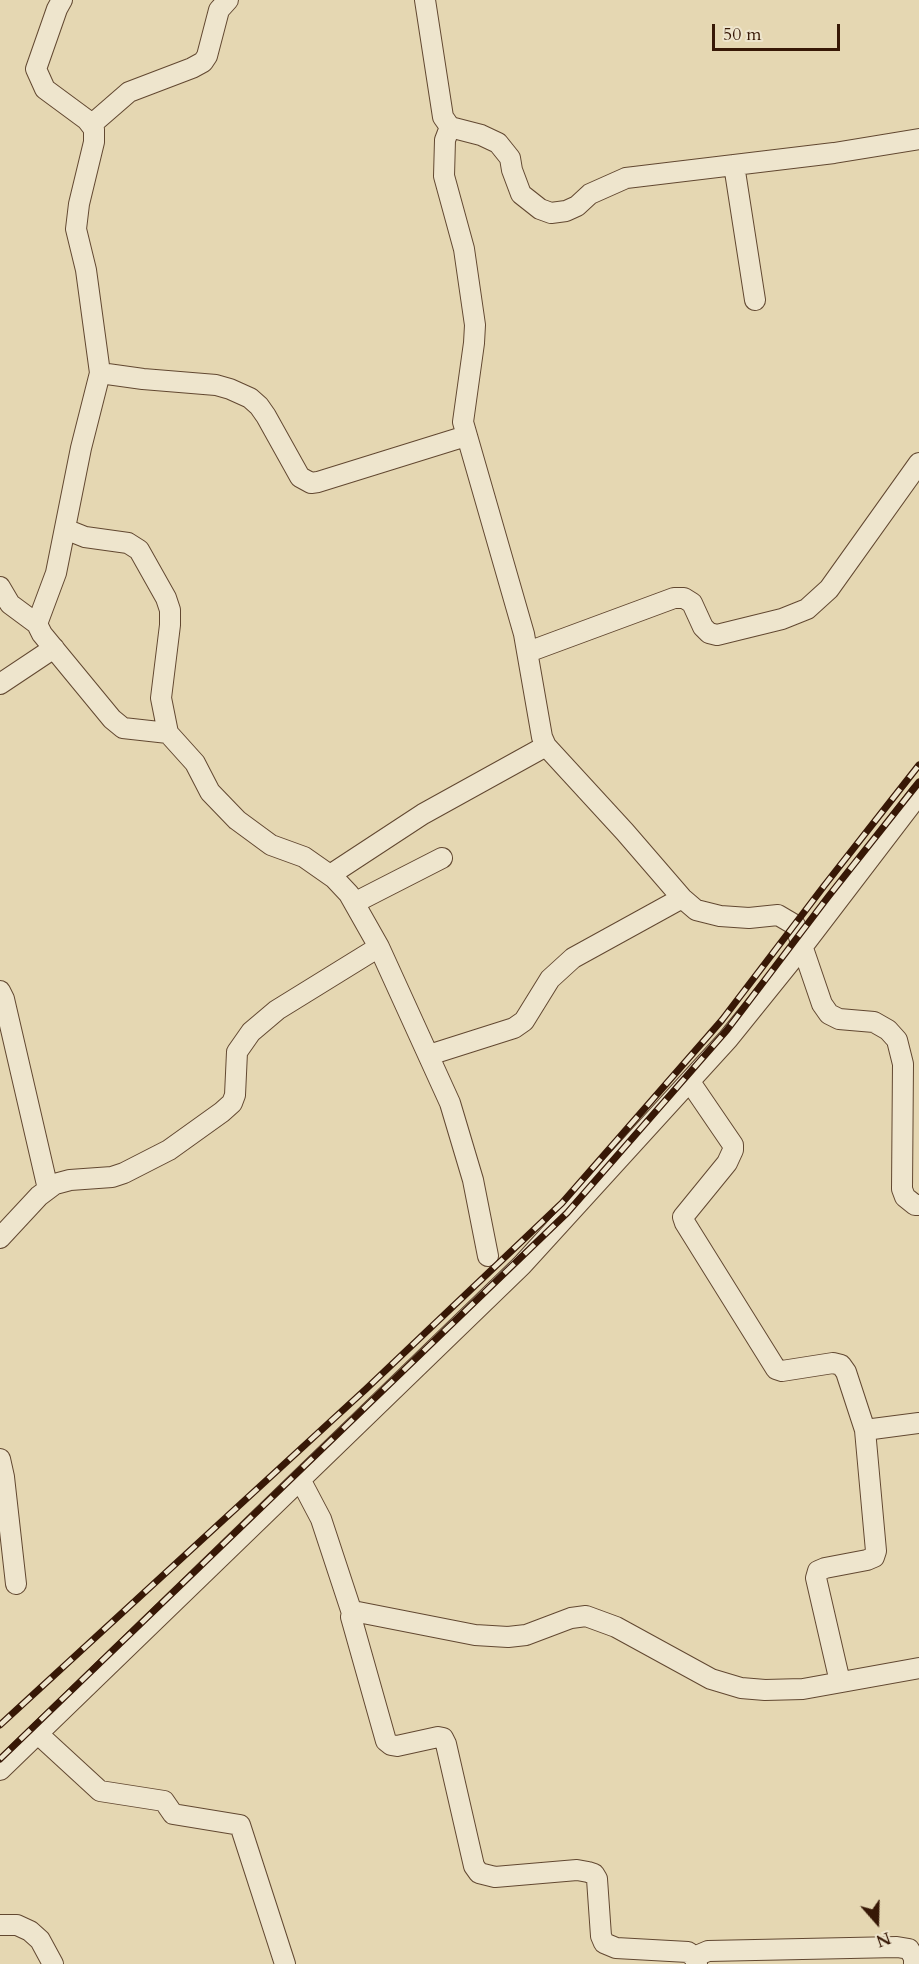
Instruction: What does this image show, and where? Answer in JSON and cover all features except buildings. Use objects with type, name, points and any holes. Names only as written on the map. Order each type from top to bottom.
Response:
[{"type":"street","points":[[37,624],[57,573],[81,448],[100,373],[86,270],[76,229],[79,204],[94,142],[94,132],[91,125],[45,89],[36,69],[62,0]]},
{"type":"street","points":[[91,125],[129,92],[203,62],[207,56],[219,10],[228,0]]},
{"type":"street","points":[[425,0],[443,117],[450,127],[481,135],[498,143],[510,158],[521,194],[540,209],[551,213],[566,211],[577,206],[590,194],[626,178],[834,153],[919,139]]},
{"type":"street","points":[[450,127],[445,140],[444,176],[464,249],[475,325],[463,422],[524,634],[542,737],[546,746],[682,898],[696,910],[720,916],[749,918],[778,915],[795,925],[822,1004],[829,1014],[839,1019],[874,1022],[888,1030],[897,1040],[903,1064],[902,1189],[905,1197],[915,1205],[919,1205]]},
{"type":"street","points":[[734,165],[755,300]]},
{"type":"street","points":[[100,373],[216,385],[230,388],[250,398],[266,416],[300,477],[310,483],[466,436]]},
{"type":"street","points":[[528,652],[674,598],[684,598],[692,603],[703,627],[708,633],[717,635],[782,619],[807,609],[829,589],[919,463]]},
{"type":"street","points":[[65,529],[86,537],[128,543],[139,550],[166,598],[170,610],[170,625],[161,698],[168,733],[195,763],[210,792],[237,820],[271,845],[304,857],[330,875],[349,894],[379,947],[450,1103],[470,1169],[488,1256]]},
{"type":"street","points":[[0,587],[10,604],[37,624],[42,634],[112,719],[123,728],[168,733]]},
{"type":"street","points":[[0,684],[54,648]]},
{"type":"street","points":[[330,875],[423,814],[546,746]]},
{"type":"street","points":[[0,1770],[522,1265],[728,1039],[803,946],[919,794]]},
{"type":"street","points":[[354,903],[442,858]]},
{"type":"street","points":[[429,1055],[514,1028],[524,1021],[550,979],[573,958],[682,898]]},
{"type":"street","points":[[0,1238],[55,1184],[70,1180],[112,1177],[124,1173],[169,1150],[222,1112],[232,1103],[235,1095],[237,1052],[251,1032],[277,1010],[379,947]]},
{"type":"street","points":[[0,992],[4,999],[48,1189]]},
{"type":"street","points":[[690,1082],[733,1145],[733,1150],[727,1163],[683,1217],[685,1223],[776,1369],[782,1371],[833,1363],[841,1365],[846,1372],[865,1430],[876,1551],[874,1557],[867,1560],[818,1571],[816,1578],[840,1682]]},
{"type":"street","points":[[865,1430],[919,1423]]},
{"type":"street","points":[[0,1459],[16,1584]]},
{"type":"street","points":[[301,1480],[321,1519],[352,1613],[351,1617],[386,1741],[397,1746],[438,1737],[443,1738],[474,1866],[479,1873],[495,1877],[577,1870],[594,1874],[597,1879],[601,1936],[604,1943],[616,1948],[688,1952],[696,1960],[708,1951],[897,1947],[909,1949],[914,1958],[914,1964]]},
{"type":"street","points":[[352,1613],[358,1612],[475,1635],[508,1637],[526,1635],[571,1618],[586,1616],[616,1627],[711,1679],[741,1688],[780,1691],[803,1689],[919,1668]]},
{"type":"street","points":[[38,1734],[100,1791],[165,1801],[173,1814],[240,1825],[285,1964]]},
{"type":"street","points":[[0,1925],[17,1925],[30,1931],[40,1940],[53,1964]]},
{"type":"railway","points":[[0,1725],[366,1389],[562,1203],[722,1020],[919,765]]},
{"type":"railway","points":[[0,1759],[567,1213],[727,1030],[919,782]]}]
